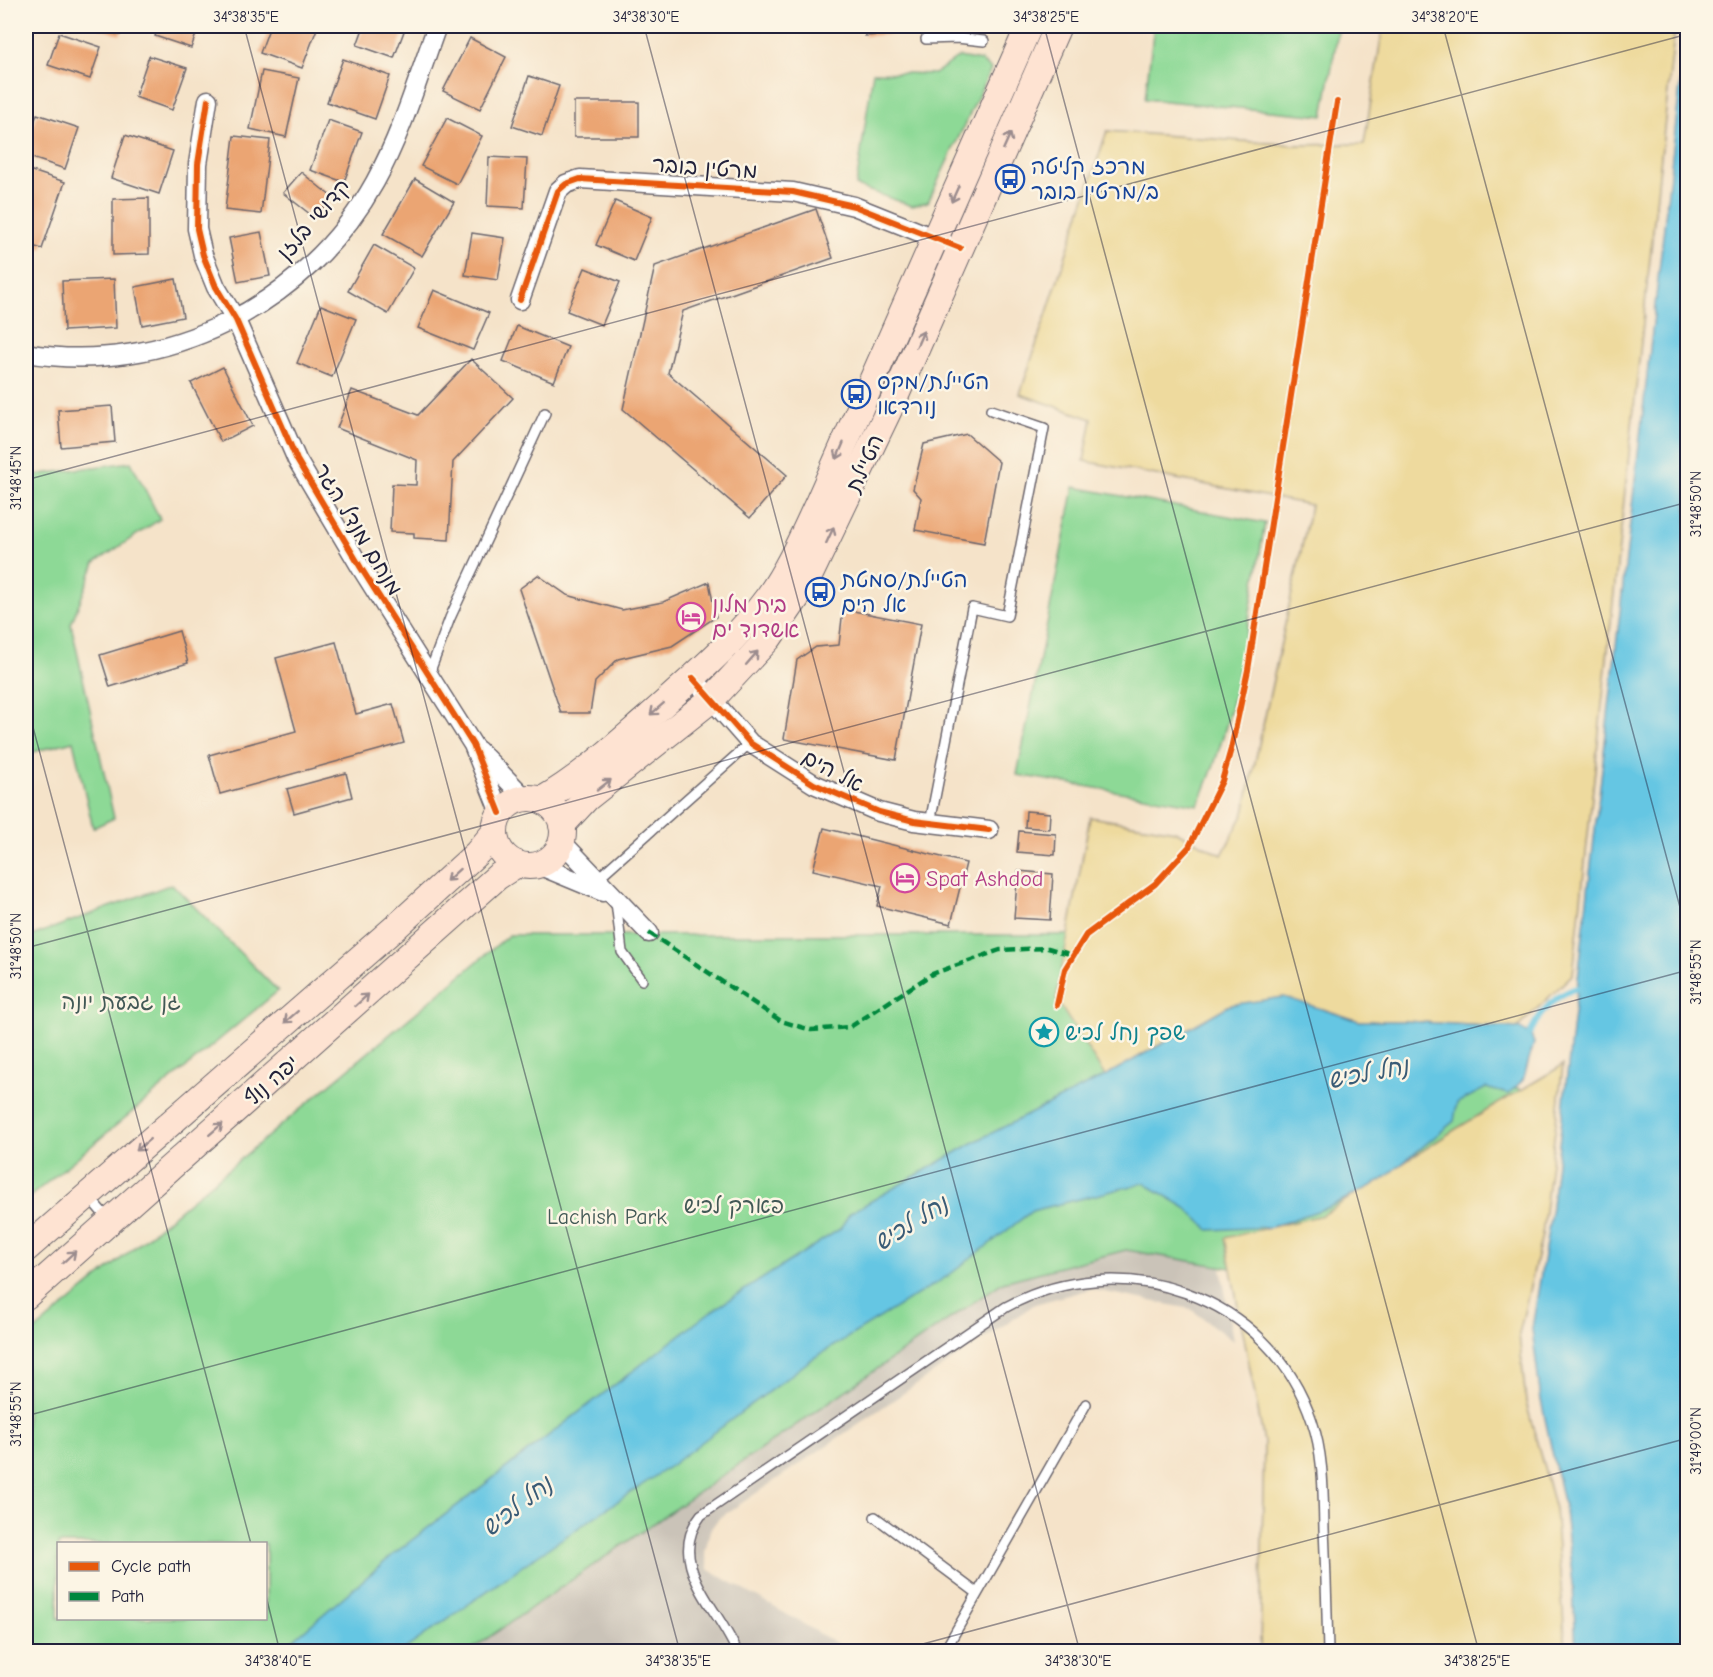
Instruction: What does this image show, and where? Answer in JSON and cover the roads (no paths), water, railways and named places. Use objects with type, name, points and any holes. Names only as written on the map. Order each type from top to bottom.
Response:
[{"type":"main road","name":"הטיילת","points":[[562,834],[587,798],[712,699],[769,638],[804,587],[896,395],[960,248],[1027,62],[1029,26]]},
{"type":"main road","name":"הטיילת","points":[[533,799],[564,787],[693,678],[749,621],[786,569],[935,238],[1027,62],[1058,26]]},
{"type":"main road","points":[[533,799],[556,811],[562,834],[553,857],[528,865],[501,852],[497,823],[506,806],[533,799]]},
{"type":"main road","name":"יפה נוף","points":[[26,1249],[86,1194],[398,925],[477,853],[497,823]]},
{"type":"main road","name":"יפה נוף","points":[[26,1296],[497,877],[528,865]]},
{"type":"street","name":"קדושי בלזן","points":[[26,353],[87,359],[124,356],[190,339],[236,320],[307,267],[348,220],[374,184],[397,139],[437,26]]},
{"type":"street","name":"מנחם מנדל הגר","points":[[208,100],[198,164],[197,229],[203,255],[216,287],[236,320],[297,460],[361,568],[473,745]]},
{"type":"street","name":"מרטין בובר","points":[[520,300],[558,191],[566,184],[580,179],[601,178],[793,192],[854,206],[960,248]]},
{"type":"street","name":"אל הים","points":[[693,678],[750,743],[814,784],[879,812],[930,823],[989,831]]},
{"type":"street","points":[[473,745],[533,799]]},
{"type":"street","points":[[473,745],[497,823]]},
{"type":"street","points":[[562,834],[597,879],[649,933]]},
{"type":"street","points":[[528,865],[615,897]]},
{"type":"lane","points":[[926,39],[957,38],[984,41]]},
{"type":"lane","points":[[930,823],[972,608],[1007,615],[1044,428],[991,410]]},
{"type":"lane","points":[[429,676],[450,618],[545,413]]},
{"type":"lane","points":[[597,879],[750,743]]},
{"type":"lane","points":[[615,897],[622,952],[642,980]]},
{"type":"lane","points":[[86,1194],[110,1221]]},
{"type":"lane","points":[[737,1652],[696,1579],[688,1560],[690,1534],[701,1515],[1006,1307],[1055,1287],[1084,1281],[1116,1279],[1175,1288],[1201,1298],[1234,1317],[1271,1352],[1300,1393],[1312,1422],[1323,1474],[1328,1652]]},
{"type":"lane","points":[[944,1652],[1086,1404]]},
{"type":"lane","points":[[875,1517],[977,1593]]},
{"type":"water","points":[[1687,26],[1687,1651],[1576,1651],[1573,1584],[1565,1511],[1541,1400],[1532,1329],[1552,1206]]},
{"type":"water","points":[[1284,997],[1359,1021],[1404,1021],[1517,1028],[1530,1033],[1534,1043],[1523,1080],[1508,1094],[1486,1088],[1457,1103],[1454,1121],[1381,1181],[1329,1207],[1271,1227],[1209,1230],[1186,1208],[1144,1183],[1032,1211],[948,1276],[812,1359],[670,1466],[402,1651],[280,1651],[395,1553],[710,1312],[840,1229],[850,1213],[978,1140],[1105,1076],[1230,1005]]},
{"type":"waterway","name":"נחל לכיש","points":[[1530,1033],[1538,1018],[1549,1005],[1561,995],[1577,988]]},
{"type":"place","name":"מרכז קליטה ב/מרטין בובר","points":[[1010,179]]},
{"type":"place","name":"הטיילת/מקס נורדאו","points":[[856,394]]},
{"type":"place","name":"הטיילת/סמטת אל הים","points":[[820,592]]},
{"type":"place","name":"בית מלון אשדוד ים","points":[[691,617]]},
{"type":"place","name":"Spat Ashdod","points":[[905,878]]},
{"type":"place","name":"שפך נחל לכיש","points":[[1044,1032]]},
{"type":"park label","name":"גן גבעת יונה","points":[[121,1001]]},
{"type":"park label","name":"פארק לכיש","points":[[734,1205]]},
{"type":"park label","name":"Lachish Park","points":[[607,1216]]}]
